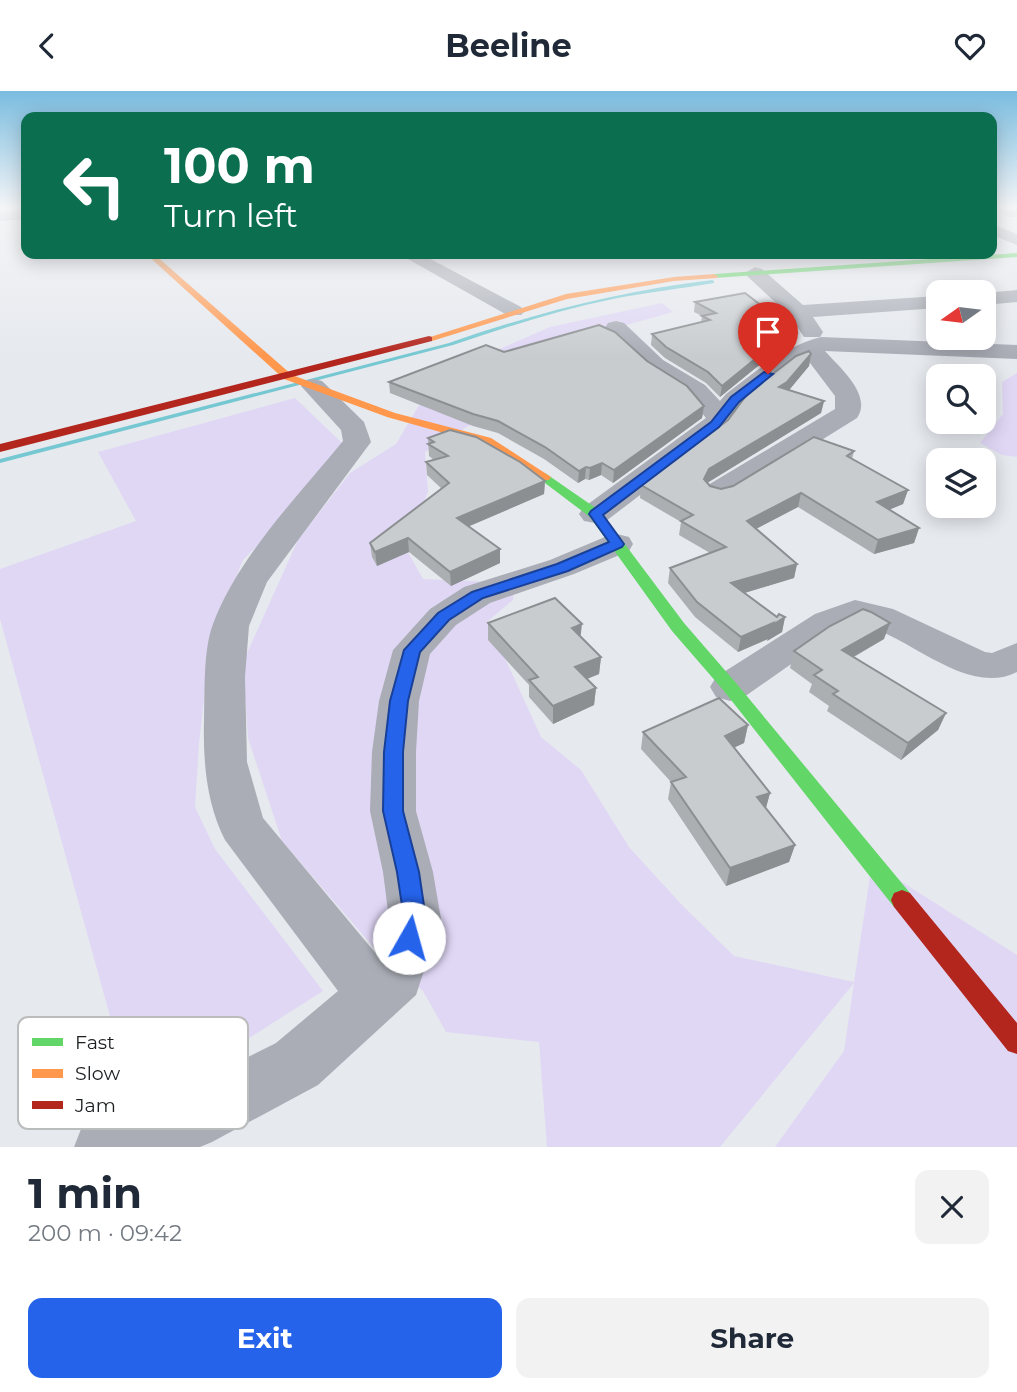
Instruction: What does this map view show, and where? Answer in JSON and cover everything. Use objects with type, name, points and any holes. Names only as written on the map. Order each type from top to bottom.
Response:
[{"type":"street","points":[[156,259],[354,428],[357,442],[293,522],[250,582],[230,626],[225,677],[225,762],[242,826],[375,995]]},
{"type":"street","points":[[417,259],[514,311]]},
{"type":"street","points":[[0,448],[301,382],[514,311],[625,285],[674,279],[959,259]]},
{"type":"street","points":[[719,491],[848,412],[848,395],[815,346],[798,312],[755,273]]},
{"type":"street","points":[[996,298],[1017,296]]},
{"type":"street","points":[[798,312],[926,303]]},
{"type":"street","points":[[617,328],[655,365],[695,390],[720,418]]},
{"type":"street","points":[[248,1089],[296,1064],[397,977],[415,919],[408,872],[393,811],[394,752],[399,701],[412,650],[443,617],[477,595],[562,568],[720,418],[735,399],[784,361],[815,346],[1017,352]]},
{"type":"street","points":[[301,382],[391,415],[486,441],[532,467],[606,529],[678,627],[730,687],[1017,1042]]},
{"type":"street","points":[[730,687],[835,618],[856,611],[877,616],[978,665],[1017,689]]},
{"type":"street","points":[[978,665],[997,666],[1017,656]]},
{"type":"street","points":[[106,1147],[162,1129]]},
{"type":"shaded area","points":[[662,303],[673,312],[616,328],[555,374],[425,452],[428,492],[405,547],[423,579],[514,583],[513,600],[488,621],[541,737],[581,770],[629,847],[734,956],[854,982],[872,863],[1017,955],[1017,1147],[775,1147],[844,1051],[854,983],[720,1147],[547,1147],[539,1042],[446,1032],[423,991],[375,949],[282,841],[248,738],[243,662],[298,540],[350,473],[396,444],[428,390],[495,351],[550,327]]},
{"type":"shaded area","points":[[1017,373],[1017,457],[1002,455],[996,452],[996,448],[980,443],[987,434],[996,434],[996,423],[1003,414],[1002,382]]},
{"type":"shaded area","points":[[295,398],[343,444],[322,478],[243,560],[211,639],[195,807],[215,849],[323,991],[248,1039],[248,1017],[110,1017],[0,619],[0,569],[136,521],[98,452]]},
{"type":"building","points":[[745,293],[797,333],[760,355],[722,386],[708,372],[666,347],[652,334],[710,320],[702,316],[716,313],[695,302]]},
{"type":"building","points":[[599,325],[615,332],[647,361],[687,386],[704,406],[614,470],[602,463],[579,471],[545,447],[498,421],[389,382],[486,345],[504,352]]},
{"type":"building","points":[[809,351],[811,354],[787,382],[779,387],[824,401],[709,469],[704,479],[710,486],[721,489],[733,486],[814,437],[854,451],[847,456],[908,490],[877,502],[919,528],[878,540],[801,493],[747,521],[797,564],[731,583],[777,617],[779,614],[785,617],[771,626],[773,623],[741,637],[697,602],[670,568],[726,547],[681,521],[693,515],[641,485],[728,420],[748,393],[796,356]]},
{"type":"building","points":[[450,430],[476,437],[520,462],[545,481],[457,518],[500,549],[450,572],[408,538],[375,552],[370,543],[449,483],[426,462],[448,456],[428,444],[434,442],[428,438]]},
{"type":"building","points":[[555,598],[582,624],[572,628],[601,657],[575,667],[596,688],[553,706],[529,680],[538,677],[488,623]]},
{"type":"building","points":[[863,609],[890,623],[842,650],[946,713],[908,743],[833,694],[838,691],[814,675],[822,670],[794,651],[830,626]]},
{"type":"building","points":[[719,698],[748,725],[725,736],[770,793],[757,797],[795,845],[730,868],[671,782],[686,777],[643,732]]},
{"type":"waterway","points":[[0,461],[451,344],[580,305],[645,291],[712,282]]},
{"type":"traffic: fast","points":[[714,276],[959,259]]},
{"type":"traffic: fast","points":[[545,477],[595,514],[678,627],[730,687],[902,900]]},
{"type":"traffic: slow","points":[[156,259],[288,377],[391,415],[487,441],[545,477]]},
{"type":"traffic: slow","points":[[429,339],[566,297],[674,279],[714,276]]},
{"type":"traffic: jam","points":[[0,448],[429,339]]},
{"type":"traffic: jam","points":[[902,900],[1017,1042]]},
{"type":"route","points":[[409,938],[415,919],[408,872],[393,811],[394,752],[399,701],[412,650],[443,617],[477,595],[562,568],[617,544],[596,514],[715,425],[735,399],[768,374]]}]
